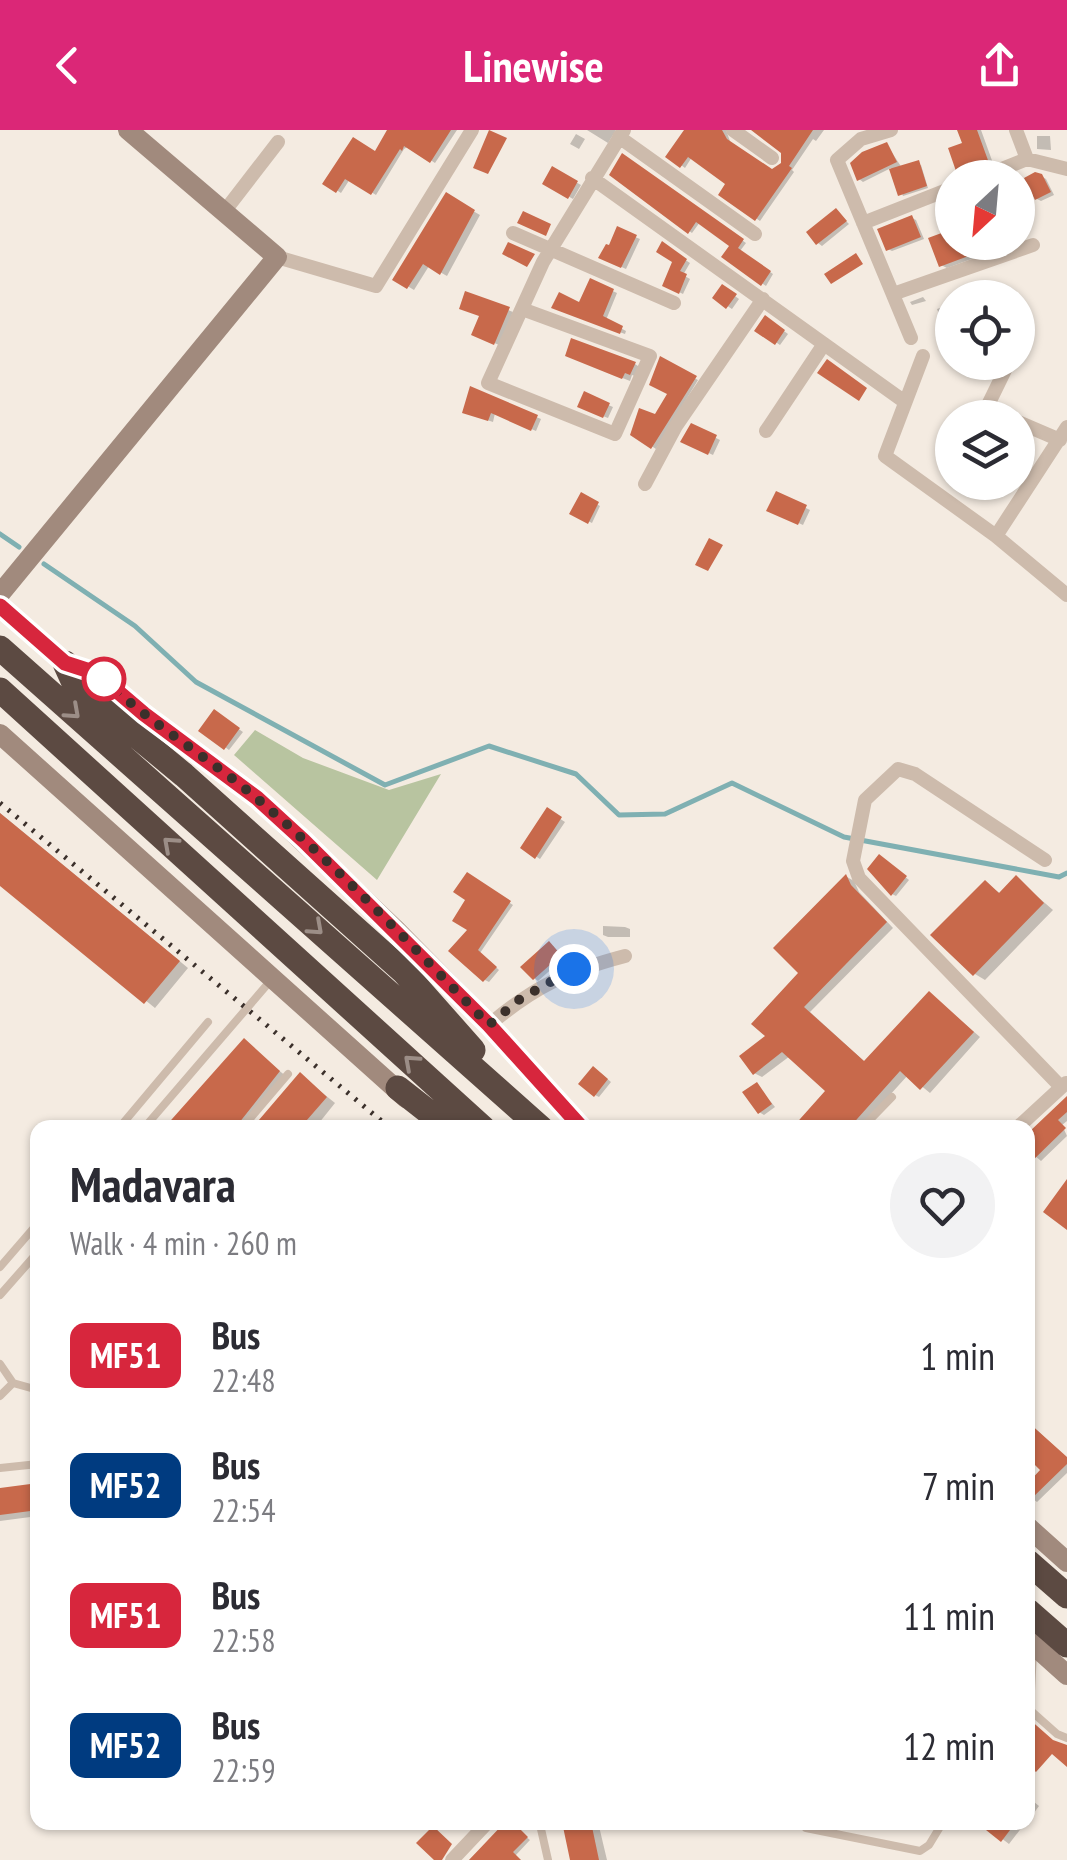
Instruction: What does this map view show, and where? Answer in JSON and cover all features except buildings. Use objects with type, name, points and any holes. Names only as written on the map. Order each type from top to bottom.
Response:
[{"type":"highway","points":[[0,648],[533,1120]]},
{"type":"highway","points":[[65,663],[75,685],[184,775],[404,972],[518,1106]]},
{"type":"highway","points":[[0,690],[474,1120]]},
{"type":"highway","points":[[398,1088],[439,1120]]},
{"type":"highway","points":[[1035,1568],[1067,1596]]},
{"type":"highway","points":[[1035,1617],[1067,1645]]},
{"type":"street","points":[[128,130],[277,257],[376,286],[472,130]]},
{"type":"street","points":[[733,130],[772,158]]},
{"type":"street","points":[[891,130],[855,135],[836,160],[912,338]]},
{"type":"street","points":[[1016,130],[1027,159],[1067,169]]},
{"type":"street","points":[[522,310],[650,356],[615,434],[488,383],[522,310],[550,250],[622,134],[755,234]]},
{"type":"street","points":[[224,212],[278,142]]},
{"type":"street","points":[[592,178],[905,402]]},
{"type":"street","points":[[863,223],[935,195]]},
{"type":"street","points":[[513,233],[674,303]]},
{"type":"street","points":[[0,594],[277,257]]},
{"type":"street","points":[[893,294],[990,260]]},
{"type":"street","points":[[645,484],[676,426],[762,298]]},
{"type":"street","points":[[766,432],[824,344]]},
{"type":"street","points":[[923,356],[885,456],[996,536],[1062,590],[1067,570]]},
{"type":"street","points":[[996,536],[1064,434],[1035,426]]},
{"type":"street","points":[[0,606],[65,663],[96,673],[257,798],[328,862],[489,1025],[575,1120]]},
{"type":"street","points":[[0,734],[398,1088],[422,1120]]},
{"type":"street","points":[[1026,1120],[1064,1085],[859,878],[853,861],[865,800],[898,769],[915,774],[1044,860]]},
{"type":"street","points":[[489,1025],[520,999],[574,969],[625,956]]},
{"type":"street","points":[[1035,1532],[1067,1562]]},
{"type":"street","points":[[1035,1649],[1067,1675]]},
{"type":"street","points":[[452,1860],[480,1830]]},
{"type":"lane","points":[[151,1120],[272,979]]},
{"type":"lane","points":[[125,1120],[208,1022]]},
{"type":"lane","points":[[249,1120],[288,1074]]},
{"type":"lane","points":[[870,1120],[892,1097]]},
{"type":"lane","points":[[0,1266],[30,1231]]},
{"type":"lane","points":[[0,1295],[30,1261]]},
{"type":"lane","points":[[0,1364],[13,1382],[30,1387]]},
{"type":"lane","points":[[0,1396],[13,1382]]},
{"type":"lane","points":[[0,1468],[30,1465]]},
{"type":"lane","points":[[1035,1714],[1067,1738]]},
{"type":"lane","points":[[541,1830],[548,1860]]},
{"type":"lane","points":[[816,1830],[920,1851],[938,1830]]},
{"type":"green space","points":[[255,730],[303,758],[389,790],[441,774],[377,880],[234,755]]},
{"type":"waterway","points":[[0,534],[19,547]]},
{"type":"waterway","points":[[44,564],[135,626],[196,682],[385,785],[489,746],[576,774],[619,815],[665,814],[732,783],[844,837],[1059,877],[1067,873]]},
{"type":"railway","points":[[0,803],[380,1120]]},
{"type":"bus line","name":"MF51","points":[[0,606],[65,663],[96,673],[257,798],[374,907],[575,1120]]},
{"type":"route","points":[[104,679],[144,714],[257,798],[374,907],[489,1025],[520,999],[574,969]]}]
